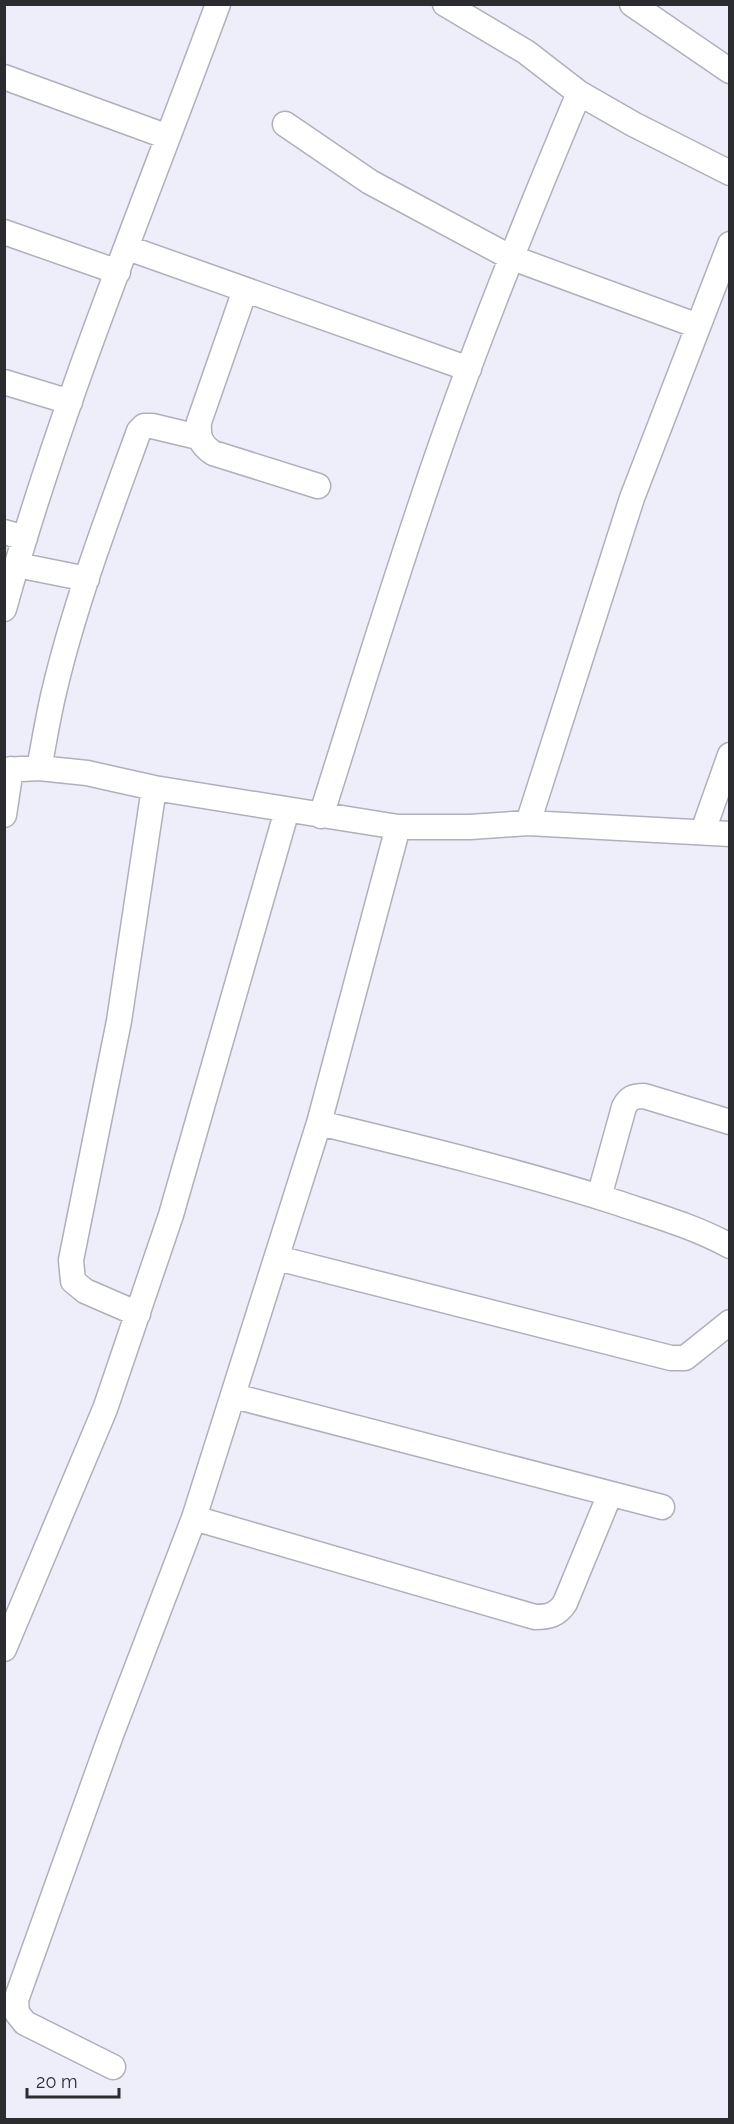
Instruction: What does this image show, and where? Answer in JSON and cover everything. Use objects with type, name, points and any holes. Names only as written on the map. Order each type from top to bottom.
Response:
[{"type":"street","points":[[445,4],[479,13],[579,93],[633,124],[729,172]]},
{"type":"street","points":[[632,4],[729,71]]},
{"type":"street","points":[[4,609],[17,565],[15,535],[70,402],[215,6]]},
{"type":"street","points":[[4,77],[168,137]]},
{"type":"street","points":[[321,816],[388,601],[469,369],[510,257],[579,93]]},
{"type":"street","points":[[285,124],[370,182],[510,257],[698,326]]},
{"type":"street","points":[[4,232],[118,272]]},
{"type":"street","points":[[528,823],[632,498],[698,326],[721,289],[729,244]]},
{"type":"street","points":[[128,248],[469,369]]},
{"type":"street","points":[[245,290],[199,422],[198,437],[213,453],[318,486]]},
{"type":"street","points":[[4,382],[70,402]]},
{"type":"street","points":[[39,768],[54,692],[87,579],[139,431],[144,426],[152,426],[198,437]]},
{"type":"street","points":[[17,565],[87,579]]},
{"type":"street","points":[[703,831],[729,755]]},
{"type":"street","points":[[4,815],[8,770],[39,768],[87,773],[154,788],[398,827],[470,827],[528,823],[729,834]]},
{"type":"street","points":[[138,1314],[85,1291],[74,1281],[71,1260],[119,1021],[154,788]]},
{"type":"street","points":[[4,1649],[105,1410],[138,1314],[171,1215],[287,810]]},
{"type":"street","points":[[113,2067],[26,2023],[17,2013],[16,2000],[111,1735],[194,1518],[234,1396],[319,1124],[398,827]]},
{"type":"street","points":[[599,1197],[624,1107],[628,1100],[636,1096],[644,1096],[729,1122]]},
{"type":"street","points":[[319,1124],[561,1185],[664,1219],[729,1246]]},
{"type":"street","points":[[277,1258],[671,1358],[685,1358],[729,1322]]},
{"type":"street","points":[[234,1396],[662,1507]]},
{"type":"street","points":[[194,1518],[535,1617],[548,1617],[559,1612],[565,1603],[610,1494]]}]
